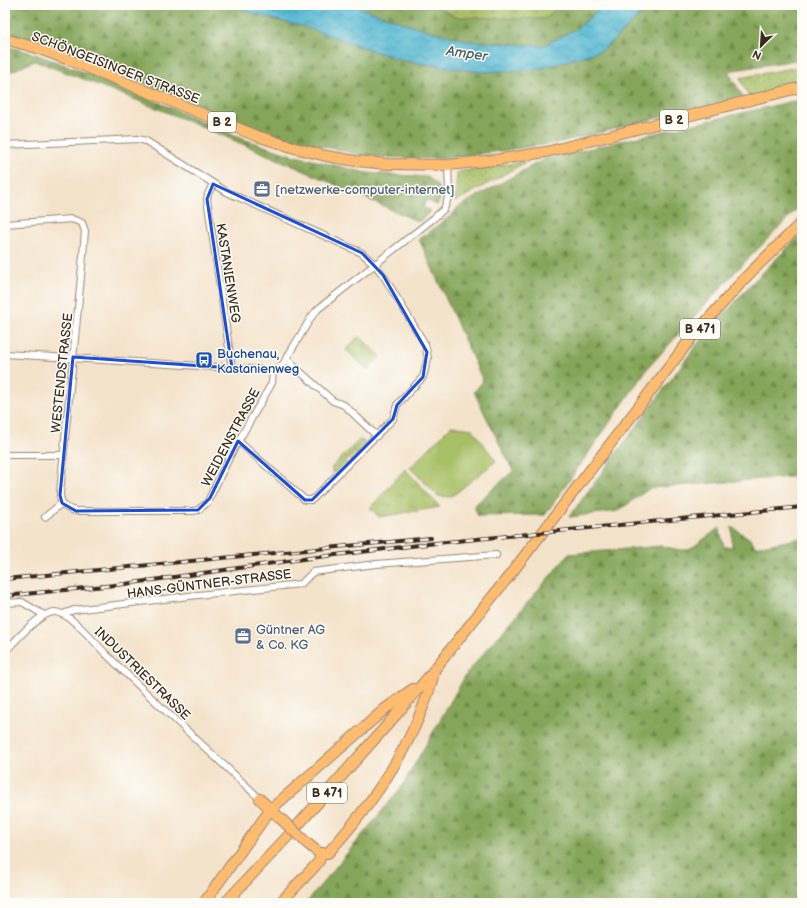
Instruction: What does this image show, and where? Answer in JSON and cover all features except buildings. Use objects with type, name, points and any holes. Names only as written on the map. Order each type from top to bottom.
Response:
[{"type":"main road","name":"SCHÖNGEISINGER STRASSE","points":[[5,39],[37,48],[67,59],[257,136],[326,156],[388,164],[448,165],[495,160],[552,151],[802,87]]},
{"type":"main road","name":"B 471","points":[[225,903],[295,828],[426,680],[513,571],[692,338],[748,275],[802,222]]},
{"type":"main road","points":[[260,799],[308,844],[321,854],[328,853],[352,826],[385,780],[402,752],[427,697],[435,669]]},
{"type":"main road","points":[[204,903],[270,810],[385,709],[426,680]]},
{"type":"main road","points":[[280,903],[316,865],[321,854]]},
{"type":"street","points":[[5,145],[138,139],[146,141],[227,192],[362,254],[375,265],[383,275],[425,344],[428,358],[423,377],[397,405],[393,420],[312,500],[305,500],[238,441]]},
{"type":"street","points":[[5,354],[232,368],[273,370],[279,368],[318,309],[444,209],[449,193],[448,165]]},
{"type":"street","name":"KASTANIENWEG","points":[[213,184],[207,200],[232,368]]},
{"type":"street","name":"WESTENDSTRASSE","points":[[5,224],[72,219],[82,223],[85,231],[60,495],[62,503]]},
{"type":"street","points":[[286,359],[334,401],[344,405],[377,436]]},
{"type":"street","name":"WEIDENSTRASSE","points":[[62,503],[68,509],[76,510],[198,510],[207,503],[210,498],[238,441],[272,383],[273,370]]},
{"type":"street","points":[[5,455],[64,455]]},
{"type":"street","points":[[45,517],[62,503]]},
{"type":"street","name":"HANS-GÜNTNER-STRASSE","points":[[63,614],[74,610],[182,596],[301,584],[313,572],[376,564],[496,555]]},
{"type":"street","points":[[5,603],[26,603],[44,615]]},
{"type":"street","points":[[5,652],[44,615],[54,612],[63,614]]},
{"type":"street","name":"INDUSTRIESTRASSE","points":[[63,614],[75,623],[260,799]]},
{"type":"highlighted area","points":[[213,184],[362,253],[383,275],[427,352],[423,377],[397,405],[393,419],[312,500],[305,500],[238,441],[210,498],[198,510],[76,511],[62,503],[60,495],[73,357],[232,368],[207,199]]},
{"type":"green space","points":[[5,5],[229,5],[272,19],[302,26],[400,60],[482,72],[539,69],[603,50],[651,5],[802,5],[802,59],[728,71],[743,97],[557,143],[443,159],[371,157],[297,141],[260,130],[102,66],[35,41],[5,33]]},
{"type":"green space","points":[[351,5],[435,5],[456,17],[546,19],[558,5],[604,5],[578,28],[542,46],[469,41],[423,29]]},
{"type":"green space","points":[[435,5],[558,5],[546,19],[456,17]]},
{"type":"green space","points":[[5,46],[32,53],[114,83],[243,139],[291,155],[368,173],[427,177],[434,182],[439,189],[439,201],[437,205],[426,200],[423,207],[431,211],[419,222],[181,118],[35,61],[5,74]]},
{"type":"green space","points":[[802,66],[802,82],[749,97],[740,78]]},
{"type":"green space","points":[[802,99],[802,204],[734,273],[647,369],[545,515],[478,516],[474,506],[513,471],[474,392],[483,381],[419,239],[453,214],[458,207],[544,159]]},
{"type":"green space","points":[[528,161],[455,202],[457,172]]},
{"type":"green space","points":[[802,233],[802,476],[650,488],[618,511],[569,517],[698,343],[754,281]]},
{"type":"green space","points":[[359,336],[381,356],[368,370],[346,350]]},
{"type":"green space","points":[[451,426],[472,429],[496,461],[451,497],[438,496],[410,468]]},
{"type":"green space","points":[[360,440],[363,441],[364,444],[335,473],[332,472],[332,467]]},
{"type":"green space","points":[[405,469],[440,507],[379,517],[370,508]]},
{"type":"green space","points":[[732,527],[752,540],[755,547],[802,538],[802,903],[306,903],[401,788],[467,673],[569,554],[661,546],[689,550],[719,528],[724,547],[732,547]]},
{"type":"water","name":"Amper","points":[[229,5],[351,5],[423,29],[469,41],[542,46],[578,28],[604,5],[651,5],[603,50],[539,69],[482,72],[400,60],[302,26],[272,19]]},
{"type":"railway","points":[[5,596],[125,584],[310,558],[436,543],[802,507]]},
{"type":"railway","points":[[5,579],[431,538]]},
{"type":"place","name":"[netzwerke-computer-internet]","points":[[262,189]]},
{"type":"place","name":"Buchenau, Kastanienweg","points":[[204,360]]},
{"type":"place","name":"Güntner AG & Co. KG","points":[[243,636]]}]
